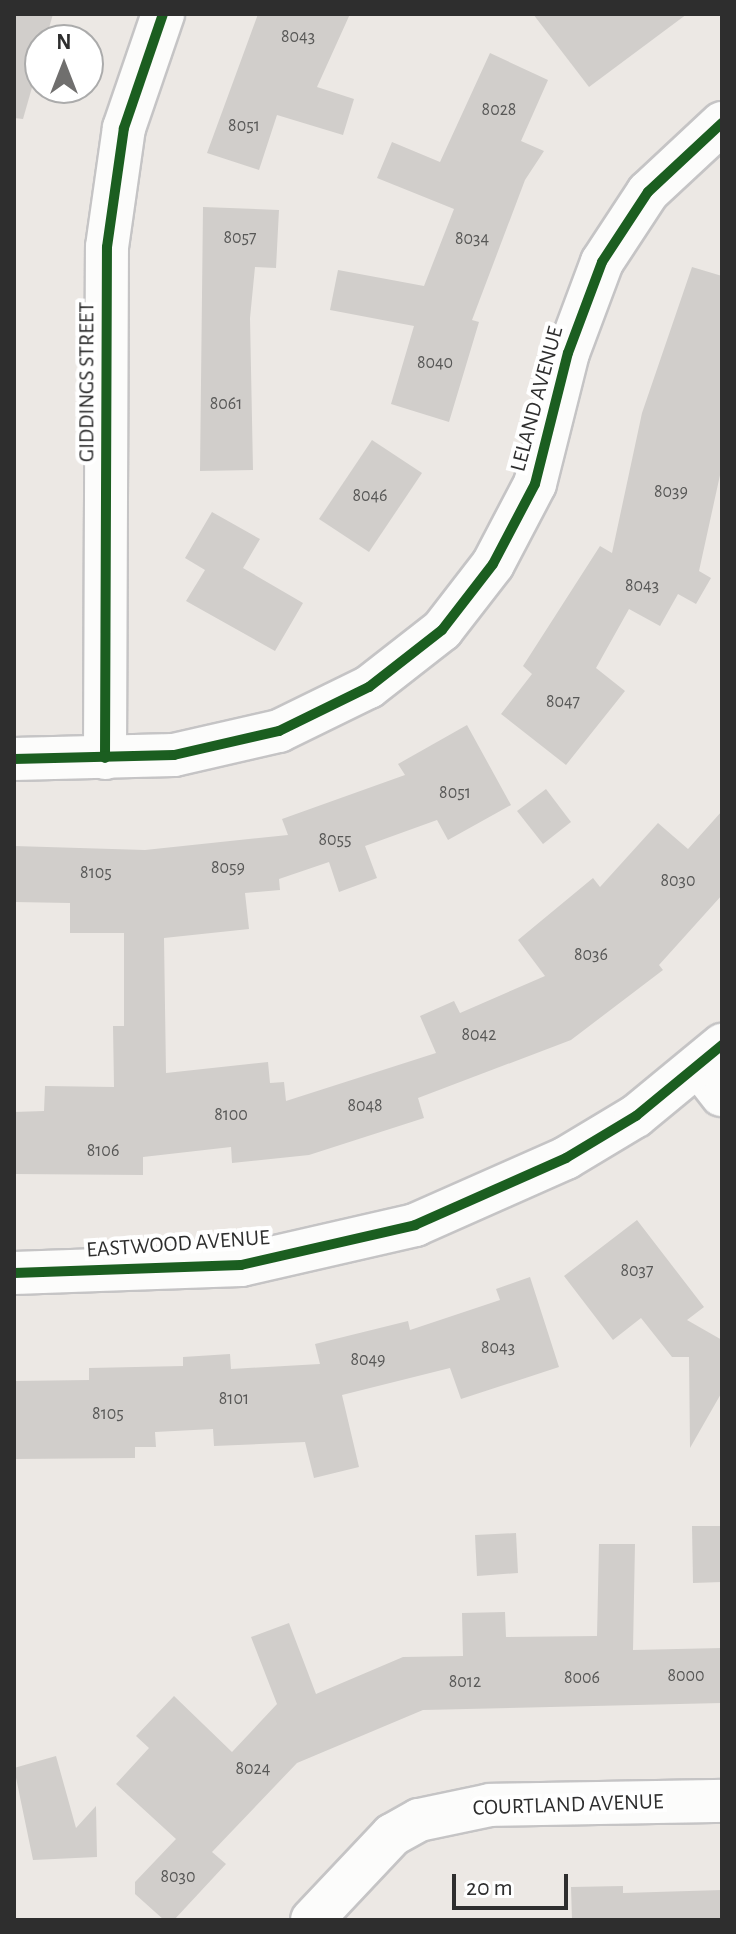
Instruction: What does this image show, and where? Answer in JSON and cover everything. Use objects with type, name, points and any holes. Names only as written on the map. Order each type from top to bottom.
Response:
[{"type":"street","name":"GIDDINGS STREET","points":[[105,758],[107,247],[124,128],[163,14]]},
{"type":"street","name":"LELAND AVENUE","points":[[14,759],[187,753],[279,731],[369,687],[442,630],[493,564],[535,484],[568,353],[602,262],[648,192],[722,123]]},
{"type":"street","name":"EASTWOOD AVENUE","points":[[14,1273],[241,1265],[415,1225],[566,1158],[714,1069]]},
{"type":"street","name":"COURTLAND AVENUE","points":[[312,1920],[376,1850],[419,1820],[490,1805],[722,1801]]},
{"type":"building","points":[[14,14],[53,14],[50,24],[24,24],[24,104],[27,104],[23,119],[14,118]]},
{"type":"building","points":[[258,14],[350,14],[317,87],[354,99],[343,135],[277,115],[259,170],[207,153]]},
{"type":"building","points":[[533,14],[687,14],[589,87]]},
{"type":"building","points":[[490,53],[548,80],[521,141],[544,151],[525,180],[472,320],[479,322],[449,422],[391,404],[414,326],[330,310],[338,270],[424,286],[454,209],[377,178],[392,142],[440,162]]},
{"type":"building","points":[[203,207],[279,210],[276,268],[255,267],[250,318],[253,470],[200,471]]},
{"type":"building","points":[[692,267],[722,276],[722,466],[699,571],[711,578],[696,604],[678,594],[660,626],[629,609],[596,668],[625,691],[566,765],[501,714],[532,674],[523,666],[600,546],[612,553],[642,413]]},
{"type":"building","points":[[372,440],[422,473],[369,552],[319,519]]},
{"type":"building","points":[[212,512],[260,539],[243,568],[303,603],[275,651],[186,601],[205,570],[185,558]]},
{"type":"building","points":[[467,725],[511,805],[448,840],[437,820],[365,846],[377,878],[339,892],[329,862],[279,879],[280,890],[245,893],[249,929],[164,938],[166,1073],[268,1062],[270,1083],[284,1082],[286,1101],[436,1053],[420,1016],[454,1001],[460,1013],[545,976],[518,940],[593,878],[600,887],[658,823],[688,849],[722,811],[722,895],[659,965],[663,970],[571,1040],[418,1098],[424,1118],[309,1155],[232,1163],[231,1147],[143,1157],[143,1175],[14,1174],[14,1112],[44,1111],[45,1086],[114,1087],[113,1026],[124,1026],[124,933],[70,933],[70,903],[14,902],[14,846],[145,850],[288,835],[282,819],[405,775],[398,764]]},
{"type":"building","points":[[546,789],[571,822],[543,844],[517,811]]},
{"type":"building","points":[[637,1220],[704,1307],[687,1320],[722,1340],[722,1392],[690,1448],[689,1357],[672,1357],[641,1318],[613,1340],[564,1276]]},
{"type":"building","points":[[530,1277],[559,1367],[461,1399],[450,1368],[342,1395],[359,1467],[314,1478],[305,1442],[214,1446],[213,1429],[155,1432],[156,1447],[135,1447],[135,1458],[14,1459],[14,1381],[89,1380],[89,1368],[183,1366],[183,1357],[230,1354],[231,1369],[320,1364],[315,1344],[408,1321],[410,1330],[500,1300],[496,1289]]},
{"type":"building","points":[[692,1526],[722,1526],[722,1582],[693,1583]]},
{"type":"building","points":[[516,1533],[518,1573],[477,1576],[475,1535]]},
{"type":"building","points":[[599,1544],[635,1544],[633,1650],[722,1648],[722,1703],[423,1710],[297,1763],[212,1852],[226,1864],[174,1920],[164,1920],[135,1894],[135,1882],[176,1839],[116,1784],[149,1748],[136,1736],[174,1696],[232,1752],[277,1704],[251,1637],[289,1623],[316,1694],[403,1657],[463,1656],[462,1613],[505,1612],[506,1637],[597,1636]]},
{"type":"building","points":[[56,1756],[76,1828],[96,1806],[97,1857],[33,1860],[14,1768]]},
{"type":"building","points":[[623,1886],[623,1893],[722,1890],[722,1920],[572,1920],[571,1887]]},
{"type":"cycle path","points":[[105,758],[107,247],[124,128],[163,14]]},
{"type":"cycle path","points":[[14,759],[174,755],[279,731],[369,687],[442,630],[493,564],[535,484],[568,353],[602,262],[648,192],[722,123]]},
{"type":"cycle path","points":[[14,1273],[241,1265],[415,1225],[566,1158],[636,1116],[722,1045]]}]
